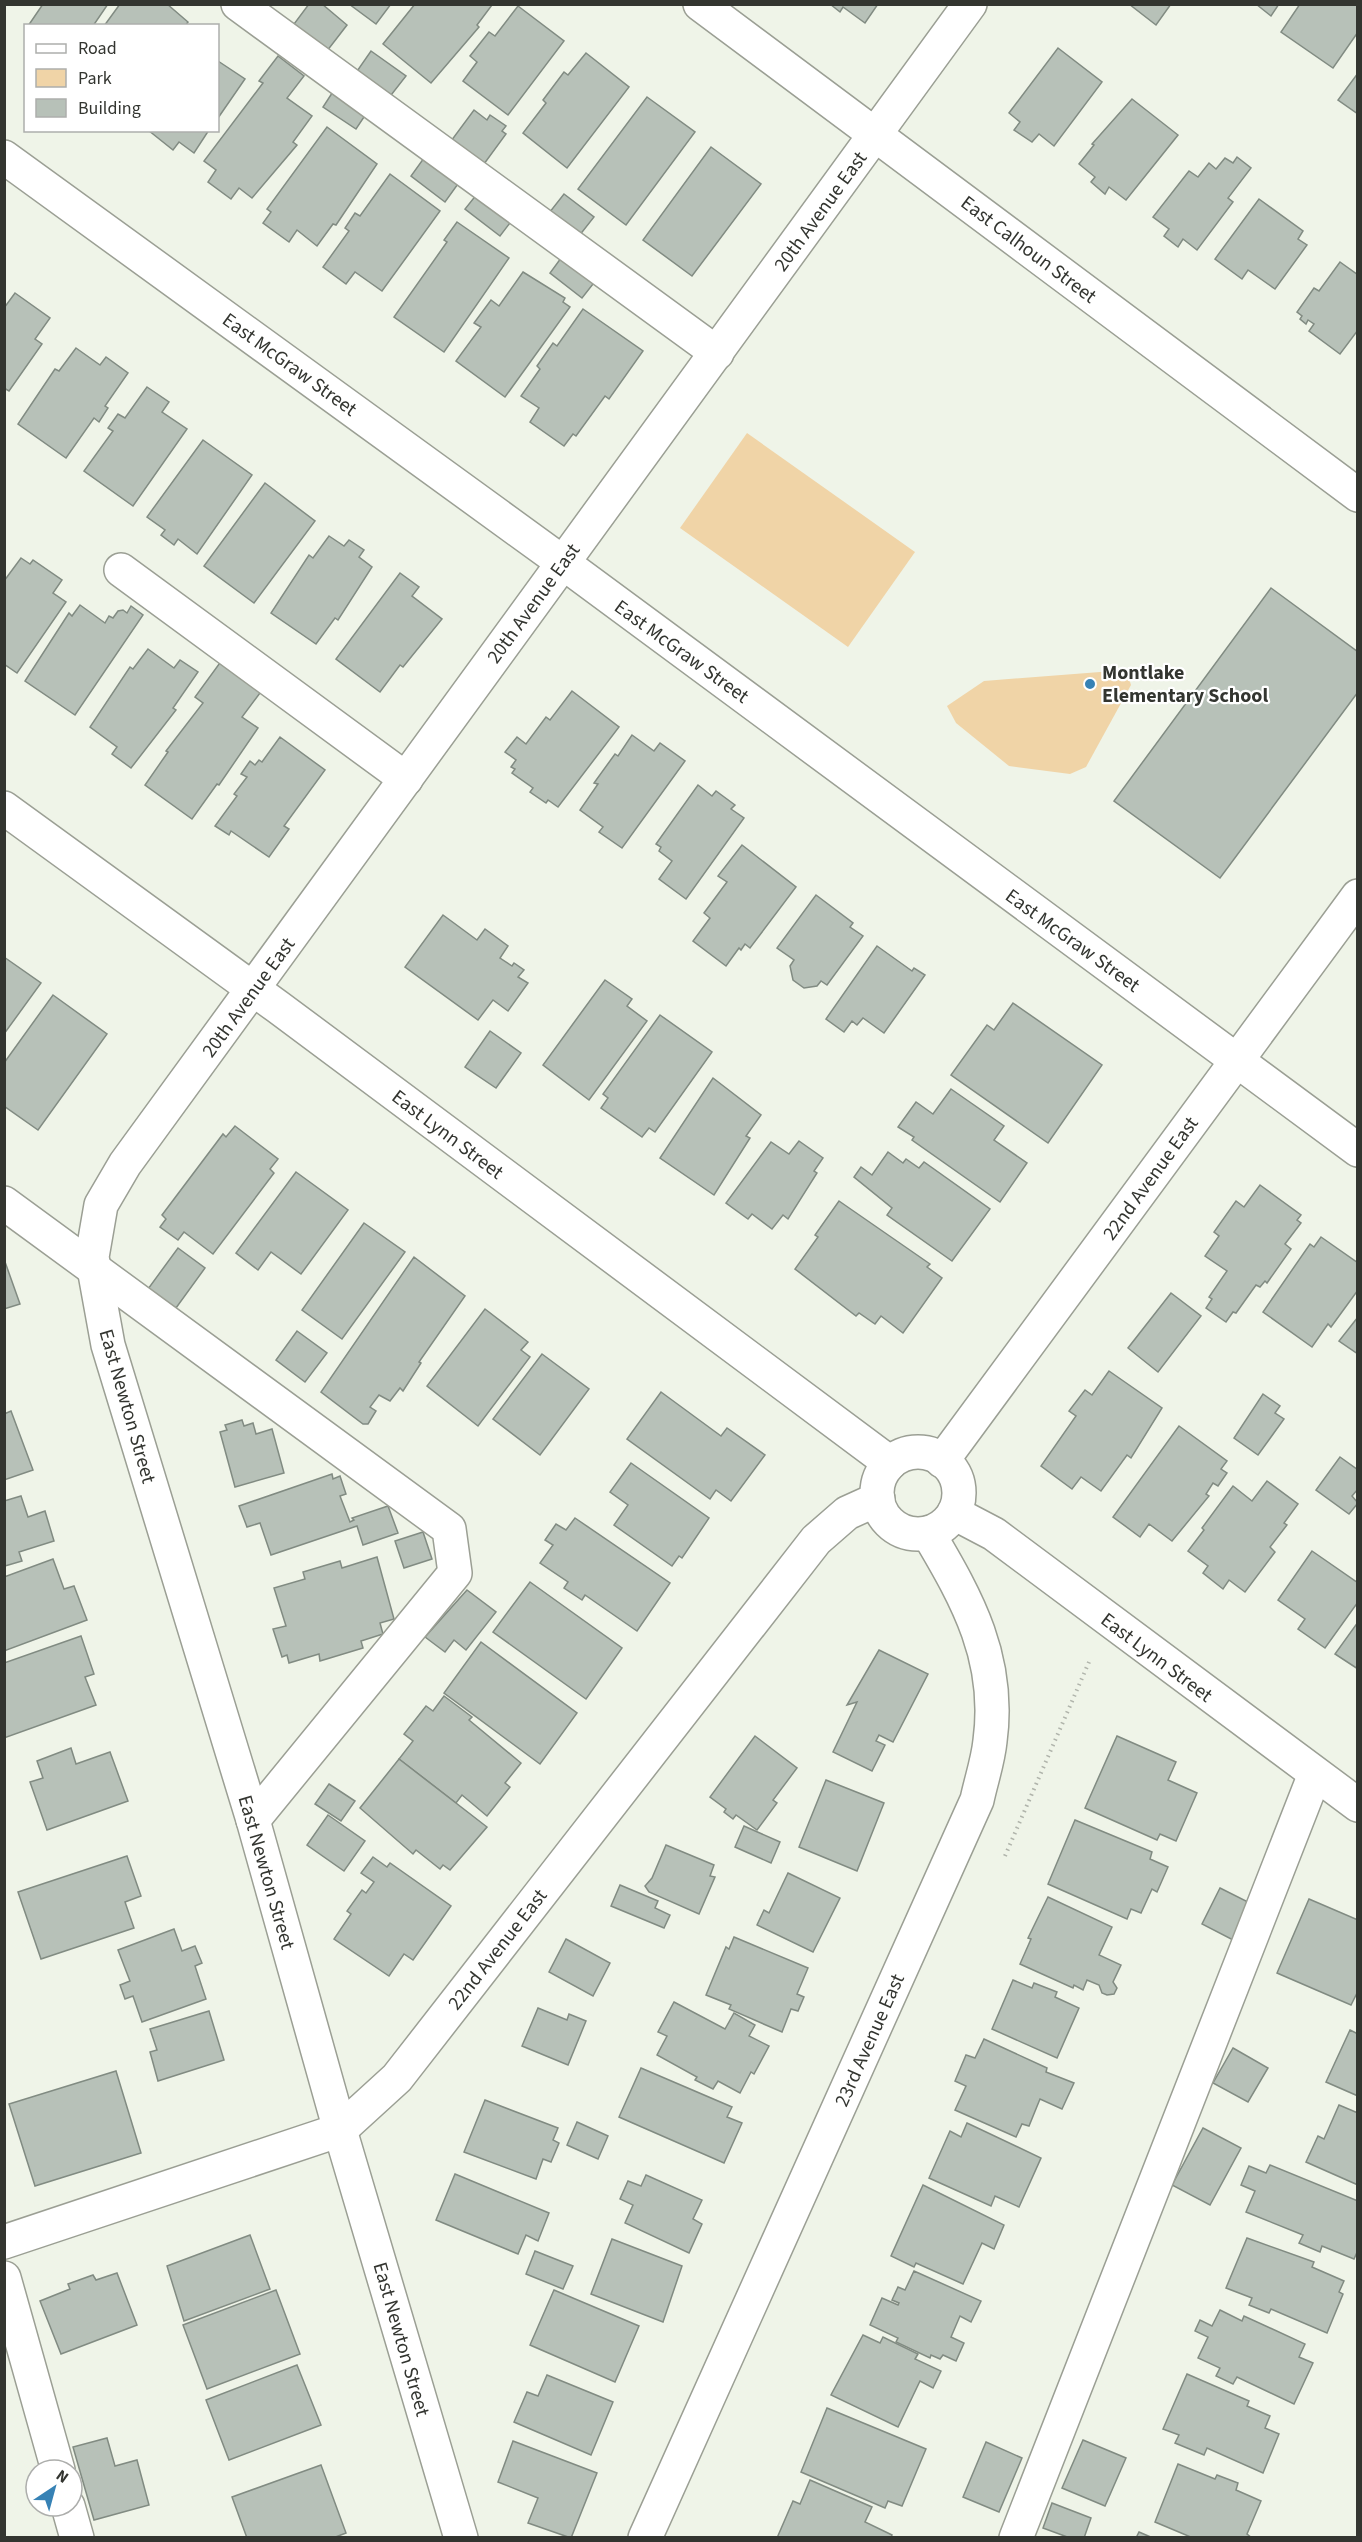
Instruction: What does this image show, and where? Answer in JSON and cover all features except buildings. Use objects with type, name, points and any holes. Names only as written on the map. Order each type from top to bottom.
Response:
[{"type":"street","points":[[238,4],[717,353]]},
{"type":"street","name":"East Calhoun Street","points":[[700,4],[1358,495]]},
{"type":"street","name":"20th Avenue East","points":[[101,1205],[125,1164],[970,4]]},
{"type":"street","name":"East McGraw Street","points":[[4,157],[562,562],[1358,1150]]},
{"type":"street","points":[[121,570],[406,779]]},
{"type":"street","name":"East Lynn Street","points":[[4,808],[254,989],[890,1463]]},
{"type":"street","name":"22nd Avenue East","points":[[942,1461],[1235,1059],[1358,896]]},
{"type":"street","points":[[4,1203],[449,1529],[455,1573],[253,1820]]},
{"type":"street","name":"East Newton Street","points":[[101,1205],[92,1257],[108,1345],[253,1820],[340,2130],[461,2538]]},
{"type":"street","points":[[914,1452],[928,1454],[942,1461],[957,1480],[959,1494],[954,1513],[939,1529],[928,1533],[913,1534],[889,1523],[878,1499],[878,1487],[890,1463],[914,1452]]},
{"type":"street","name":"22nd Avenue East","points":[[4,2242],[340,2130],[397,2078],[816,1540],[847,1513],[878,1499]]},
{"type":"street","name":"East Lynn Street","points":[[954,1513],[994,1534],[1358,1805]]},
{"type":"street","name":"23rd Avenue East","points":[[645,2538],[977,1800],[990,1741],[993,1688],[979,1628],[928,1533]]},
{"type":"street","points":[[1016,2538],[1315,1774]]},
{"type":"street","points":[[4,2278],[55,2458]]},
{"type":"street","points":[[71,2518],[77,2538]]},
{"type":"path","points":[[1005,1856],[1089,1662]]},
{"type":"green space","points":[[747,433],[915,552],[848,647],[680,528]]},
{"type":"green space","points":[[1113,671],[1128,675],[1131,685],[1086,767],[1070,774],[1009,766],[956,723],[947,706],[984,681]]},
{"type":"place","name":"Montlake Elementary School","points":[[1090,684]]}]
